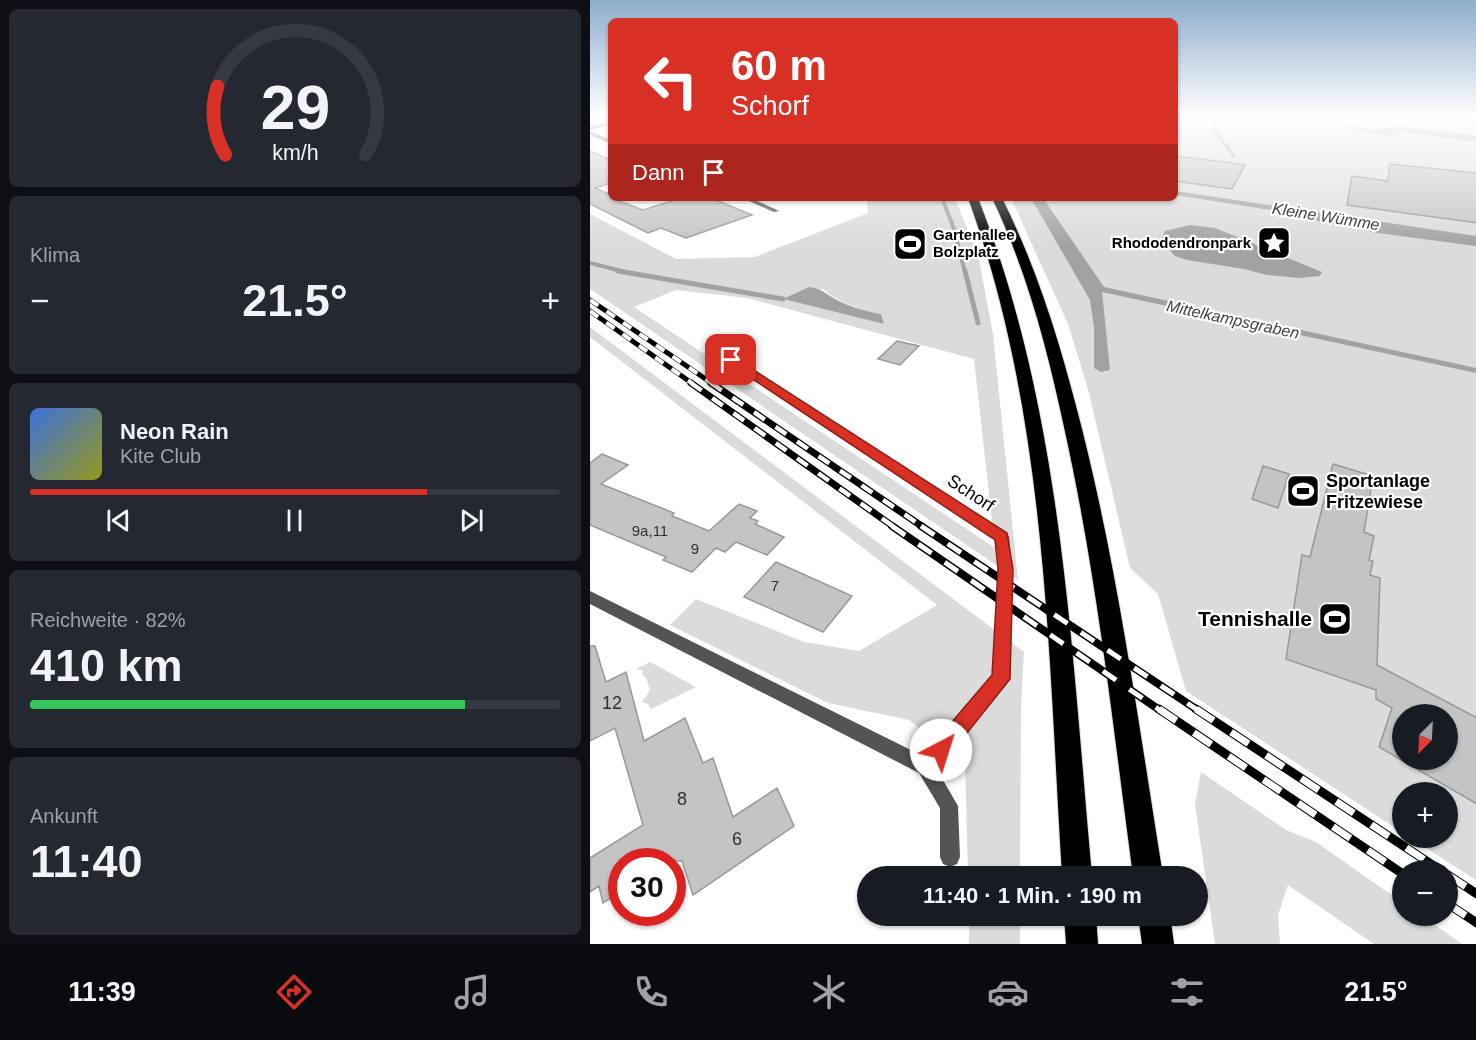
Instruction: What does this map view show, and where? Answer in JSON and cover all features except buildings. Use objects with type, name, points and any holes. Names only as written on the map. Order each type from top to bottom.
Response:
[{"type":"highway","points":[[974,201],[993,249],[1016,331],[1039,458],[1056,612],[1076,866]]},
{"type":"highway","points":[[998,201],[1036,291],[1080,454],[1104,581],[1147,866]]},
{"type":"highway","points":[[1081,926],[1082,944]]},
{"type":"highway","points":[[1156,926],[1158,944]]},
{"type":"street","points":[[752,201],[776,211],[772,201]]},
{"type":"street","name":"Schorf","points":[[731,360],[1002,537],[1006,569],[1001,679],[925,767]]},
{"type":"street","points":[[590,597],[925,767],[949,806],[950,857]]},
{"type":"shaded area","points":[[1178,159],[1476,159],[1476,880],[1458,868],[1458,860],[1445,860],[1426,848],[1458,848],[1458,782],[1392,782],[1392,826],[1186,691],[1158,594],[1130,568],[1088,389],[1068,324],[1012,201],[1178,201]]},
{"type":"shaded area","points":[[867,201],[956,201],[979,259],[993,334],[1018,580],[590,289],[590,214],[676,259],[755,257],[868,213]],"holes":[[[823,289],[850,305],[881,314],[884,324],[783,299]],[[676,290],[747,298],[974,359],[995,548],[634,307]]]},
{"type":"shaded area","points":[[590,327],[1024,652],[1021,704],[1020,866],[968,866],[965,764],[909,720],[828,703],[670,625],[696,599],[804,642],[859,651],[937,605],[590,337]]},
{"type":"shaded area","points":[[650,662],[696,687],[651,709],[648,704],[642,702],[650,690],[646,678],[642,670],[636,669]]},
{"type":"shaded area","points":[[1201,772],[1286,830],[1316,842],[1392,895],[1392,926],[1437,926],[1462,944],[1374,944],[1288,885],[1278,915],[1280,944],[1215,944],[1208,895],[1208,866],[1204,866],[1195,804]]},
{"type":"shaded area","points":[[969,926],[1020,926],[1020,944],[969,944]]},
{"type":"water","name":"Kleine Wümme","points":[[1178,191],[1476,236],[1476,246],[1378,233],[1302,218],[1289,213],[1178,195]]},
{"type":"water","name":"Mittelkampsgraben","points":[[1033,201],[1045,201],[1104,287],[1476,368],[1476,373],[1102,292],[1110,370],[1101,372],[1094,368],[1094,327],[1090,300]]},
{"type":"water","points":[[1190,225],[1215,228],[1322,272],[1320,276],[1299,278],[1267,275],[1175,256],[1161,240],[1165,231]]},
{"type":"water","points":[[809,287],[852,306],[881,314],[884,324],[783,299]]},
{"type":"waterway","points":[[943,201],[954,229],[965,272]]},
{"type":"waterway","points":[[590,263],[625,272]]},
{"type":"waterway","points":[[618,271],[783,299]]},
{"type":"waterway","points":[[965,271],[978,323]]},
{"type":"railway","points":[[590,300],[713,384]]},
{"type":"railway","points":[[590,311],[693,384]]},
{"type":"railway","points":[[691,383],[894,527]]},
{"type":"railway","points":[[711,383],[923,527]]},
{"type":"railway","points":[[892,526],[1161,711]]},
{"type":"railway","points":[[921,526],[1199,711]]},
{"type":"railway","points":[[1159,709],[1392,867]]},
{"type":"railway","points":[[1196,709],[1425,860]]},
{"type":"railway","points":[[1458,882],[1477,894]]},
{"type":"railway","points":[[1458,911],[1477,923]]},
{"type":"place","name":"Rhododendronpark","points":[[1274,243]]},
{"type":"place","name":"Gartenallee Bolzplatz","points":[[910,244]]},
{"type":"place","name":"Sportanlage Fritzewiese","points":[[1303,491]]},
{"type":"place","name":"Tennishalle","points":[[1335,619]]},
{"type":"route","points":[[731,360],[1002,537],[1006,569],[1001,679],[941,750]]}]
